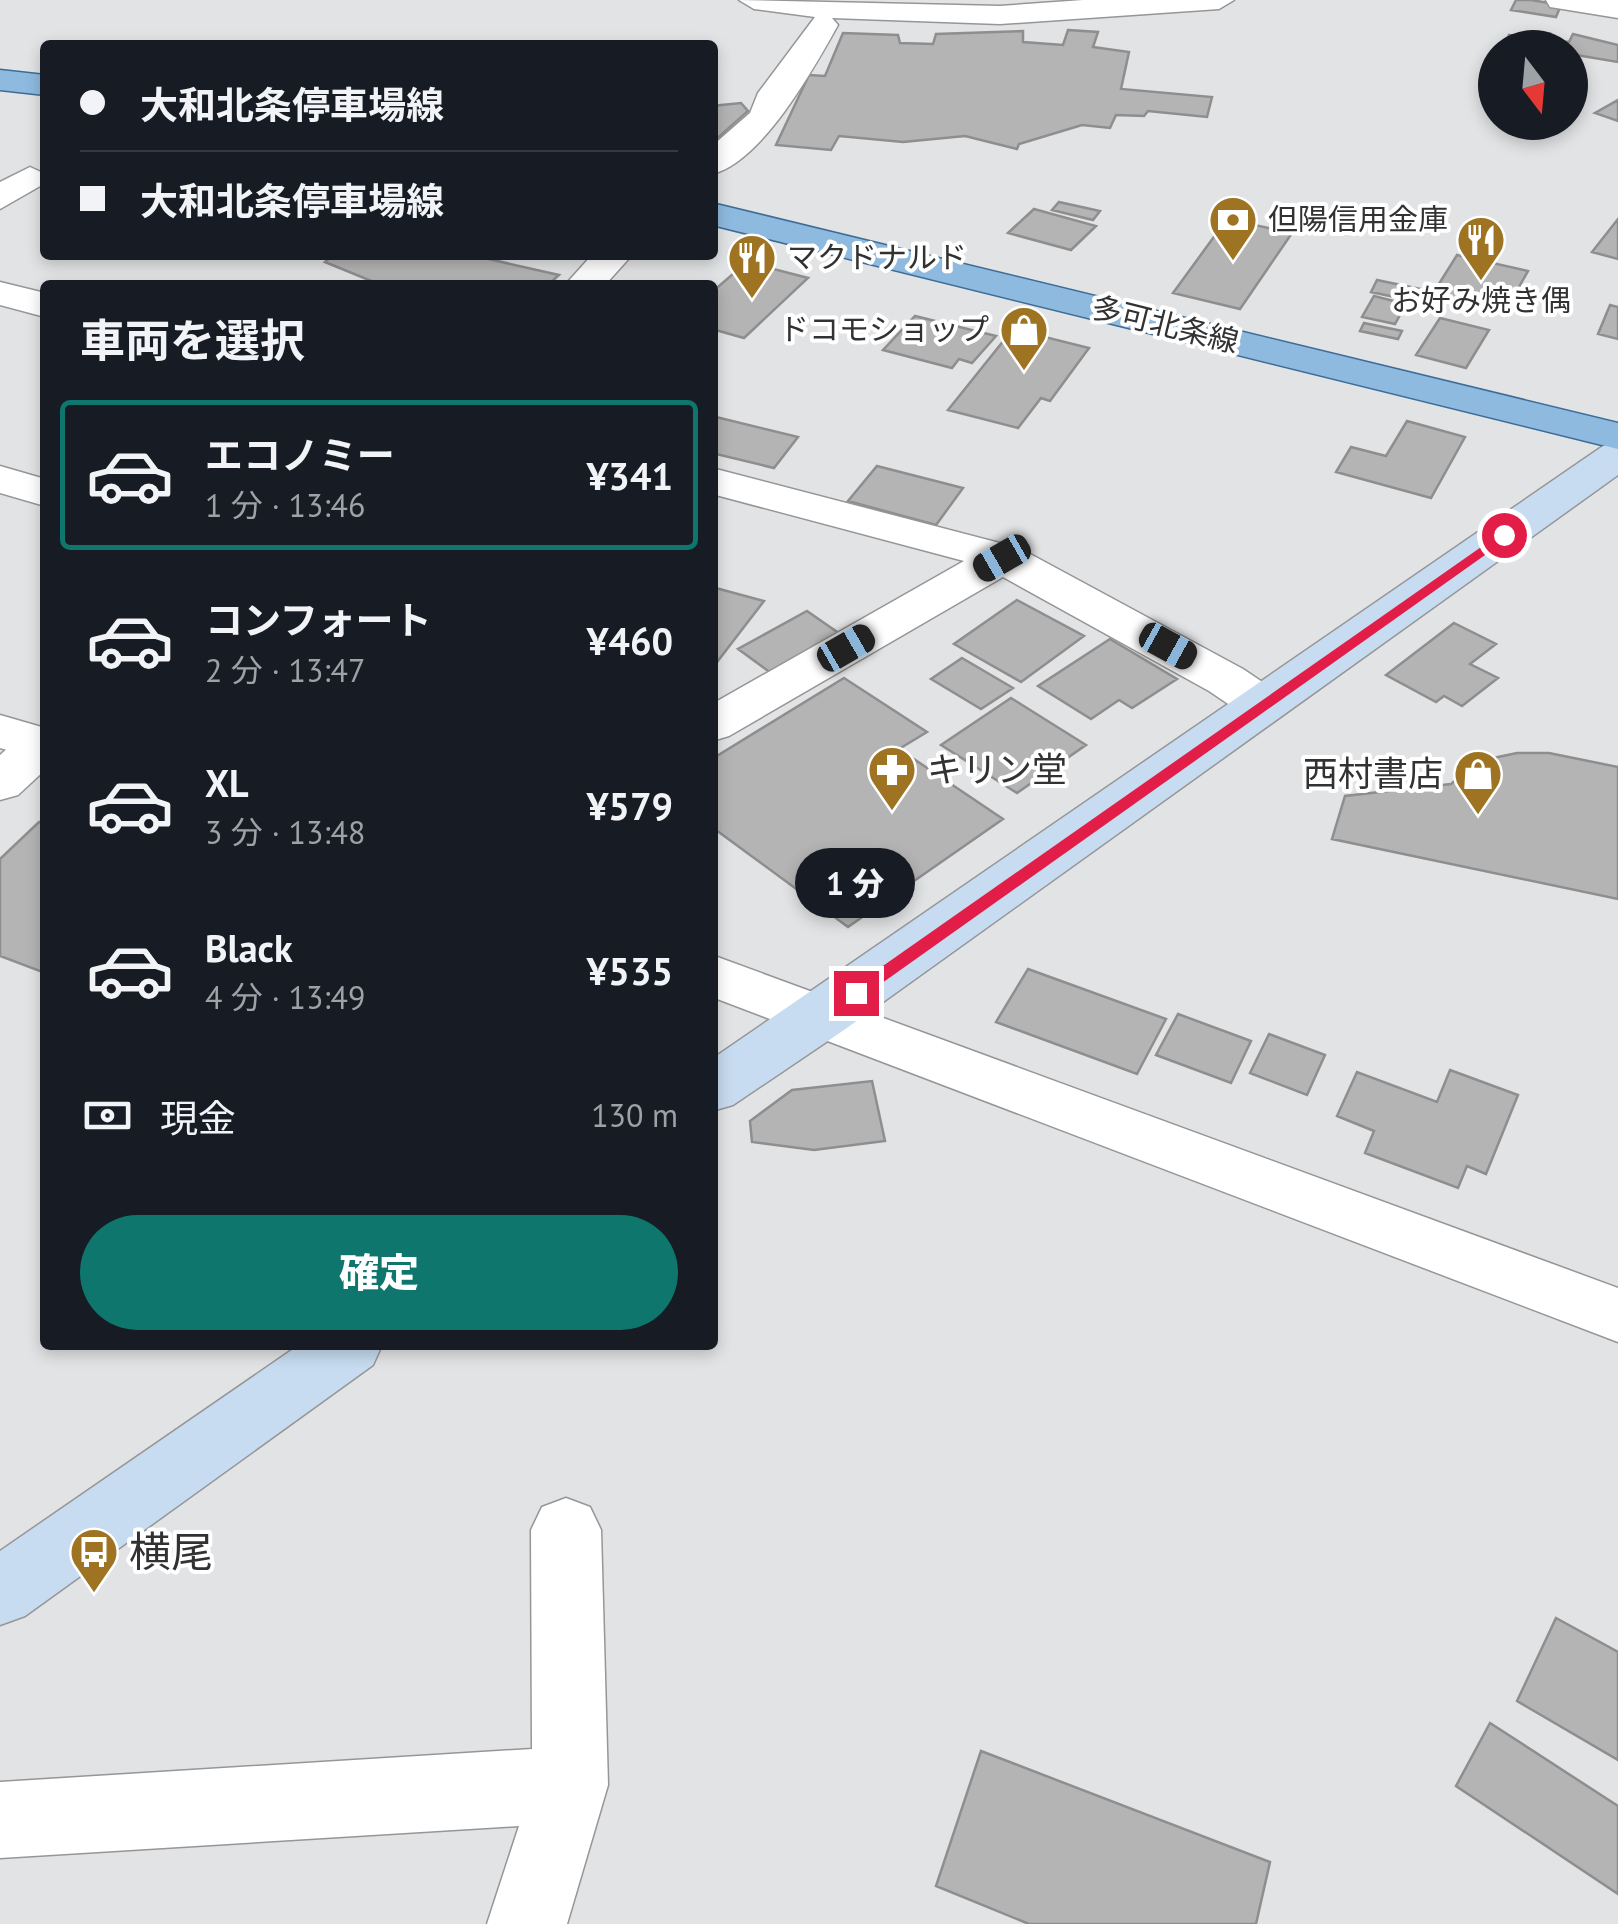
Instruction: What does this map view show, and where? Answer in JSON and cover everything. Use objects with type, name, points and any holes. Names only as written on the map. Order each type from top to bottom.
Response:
[{"type":"main road","points":[[0,80],[40,84]]},
{"type":"main road","name":"多可北条線","points":[[718,215],[1618,436]]},
{"type":"main road","points":[[718,1085],[824,1016],[1618,454]]},
{"type":"main road","points":[[0,1592],[343,1350]]},
{"type":"street","points":[[754,0],[813,8],[1000,15],[1219,0]]},
{"type":"street","points":[[1560,0],[1618,9]]},
{"type":"street","points":[[718,159],[765,118],[774,92],[796,70],[822,24]]},
{"type":"street","points":[[0,198],[30,178]]},
{"type":"street","points":[[589,280],[608,260]]},
{"type":"street","points":[[0,294],[40,304]]},
{"type":"street","points":[[0,479],[40,491]]},
{"type":"street","points":[[718,482],[1002,558],[1197,663],[1264,705]]},
{"type":"street","points":[[726,705],[1002,558]]},
{"type":"street","points":[[0,783],[33,741]]},
{"type":"street","points":[[718,977],[1618,1315]]},
{"type":"street","points":[[526,1924],[570,1785],[566,1530]]},
{"type":"street","points":[[0,1820],[570,1785]]},
{"type":"building","points":[[1516,0],[1561,5],[1556,17],[1511,10]]},
{"type":"building","points":[[1068,30],[1098,32],[1093,47],[1129,52],[1121,89],[1212,97],[1207,117],[1148,111],[1144,116],[1116,115],[1110,128],[1082,125],[1019,144],[1017,149],[965,136],[903,142],[839,136],[831,150],[776,145],[809,75],[825,76],[843,33],[898,35],[900,43],[933,44],[936,34],[1023,31],[1023,42],[1063,45]]},
{"type":"building","points":[[1588,38],[1618,45],[1618,62],[1588,57]]},
{"type":"building","points":[[1618,100],[1618,121],[1595,113]]},
{"type":"building","points":[[741,103],[748,111],[718,138],[718,105]]},
{"type":"building","points":[[1059,202],[1100,211],[1093,220],[1052,210]]},
{"type":"building","points":[[1034,209],[1096,226],[1071,250],[1008,233]]},
{"type":"building","name":"但陽信用金庫","points":[[1227,219],[1292,233],[1240,309],[1173,293]]},
{"type":"building","points":[[1618,219],[1618,259],[1592,252]]},
{"type":"building","name":"お好み焼き偶","points":[[1457,255],[1528,271],[1505,312],[1432,295]]},
{"type":"building","points":[[493,260],[559,275],[554,280],[369,280],[325,262]]},
{"type":"building","points":[[747,262],[808,278],[744,338],[718,331],[718,287]]},
{"type":"building","points":[[1377,280],[1420,289],[1414,301],[1371,292]]},
{"type":"building","points":[[1374,296],[1406,304],[1395,324],[1362,317]]},
{"type":"building","points":[[1610,305],[1618,307],[1618,339],[1598,334]]},
{"type":"building","points":[[915,316],[996,336],[972,363],[959,359],[952,368],[883,350]]},
{"type":"building","points":[[1440,318],[1489,330],[1466,368],[1416,355]]},
{"type":"building","points":[[1364,323],[1402,331],[1398,339],[1360,331]]},
{"type":"building","name":"ドコモショップ","points":[[1013,329],[1089,348],[1050,401],[1041,398],[1018,428],[948,410]]},
{"type":"building","points":[[718,417],[798,437],[774,468],[718,454]]},
{"type":"building","points":[[1407,421],[1465,437],[1431,498],[1336,472],[1351,447],[1386,456]]},
{"type":"building","points":[[877,466],[963,488],[936,525],[848,501]]},
{"type":"building","points":[[718,589],[764,601],[718,661]]},
{"type":"building","points":[[1017,600],[1084,636],[1021,682],[954,644]]},
{"type":"building","points":[[807,611],[840,634],[771,673],[738,649]]},
{"type":"building","points":[[1454,623],[1496,644],[1470,664],[1498,678],[1462,706],[1444,696],[1436,702],[1386,675]]},
{"type":"building","points":[[1110,639],[1177,679],[1132,708],[1119,700],[1091,719],[1038,686]]},
{"type":"building","points":[[962,658],[1013,688],[981,709],[931,679]]},
{"type":"building","points":[[844,678],[927,732],[899,749],[1003,819],[848,927],[718,831],[718,755]]},
{"type":"building","points":[[1011,698],[1086,745],[1017,793],[941,745]]},
{"type":"building","name":"西村書店","points":[[1517,753],[1549,753],[1618,767],[1618,899],[1332,839],[1345,796],[1451,784],[1479,761]]},
{"type":"building","points":[[40,822],[40,971],[0,956],[0,859]]},
{"type":"building","points":[[1028,969],[1166,1019],[1137,1074],[996,1022]]},
{"type":"building","points":[[1178,1014],[1251,1041],[1231,1083],[1156,1055]]},
{"type":"building","points":[[1269,1034],[1325,1055],[1307,1095],[1250,1073]]},
{"type":"building","points":[[1450,1070],[1518,1095],[1486,1174],[1467,1166],[1458,1188],[1365,1153],[1374,1131],[1337,1116],[1357,1072],[1437,1102]]},
{"type":"building","points":[[872,1081],[885,1141],[814,1150],[752,1142],[750,1121],[792,1090]]},
{"type":"building","points":[[1556,1618],[1618,1652],[1618,1760],[1517,1701]]},
{"type":"building","points":[[1490,1723],[1618,1806],[1618,1894],[1456,1786]]},
{"type":"building","points":[[981,1751],[1270,1862],[1256,1924],[1029,1924],[936,1886]]},
{"type":"place","name":"但陽信用金庫","points":[[1233,262]]},
{"type":"place","name":"お好み焼き偶","points":[[1481,282]]},
{"type":"place","name":"マクドナルド","points":[[752,300]]},
{"type":"place","name":"ドコモショップ","points":[[1024,372]]},
{"type":"place","name":"キリン堂","points":[[892,812]]},
{"type":"place","name":"西村書店","points":[[1478,816]]},
{"type":"place","name":"横尾","points":[[94,1594]]},
{"type":"route","points":[[856,993],[1504,535]]}]
